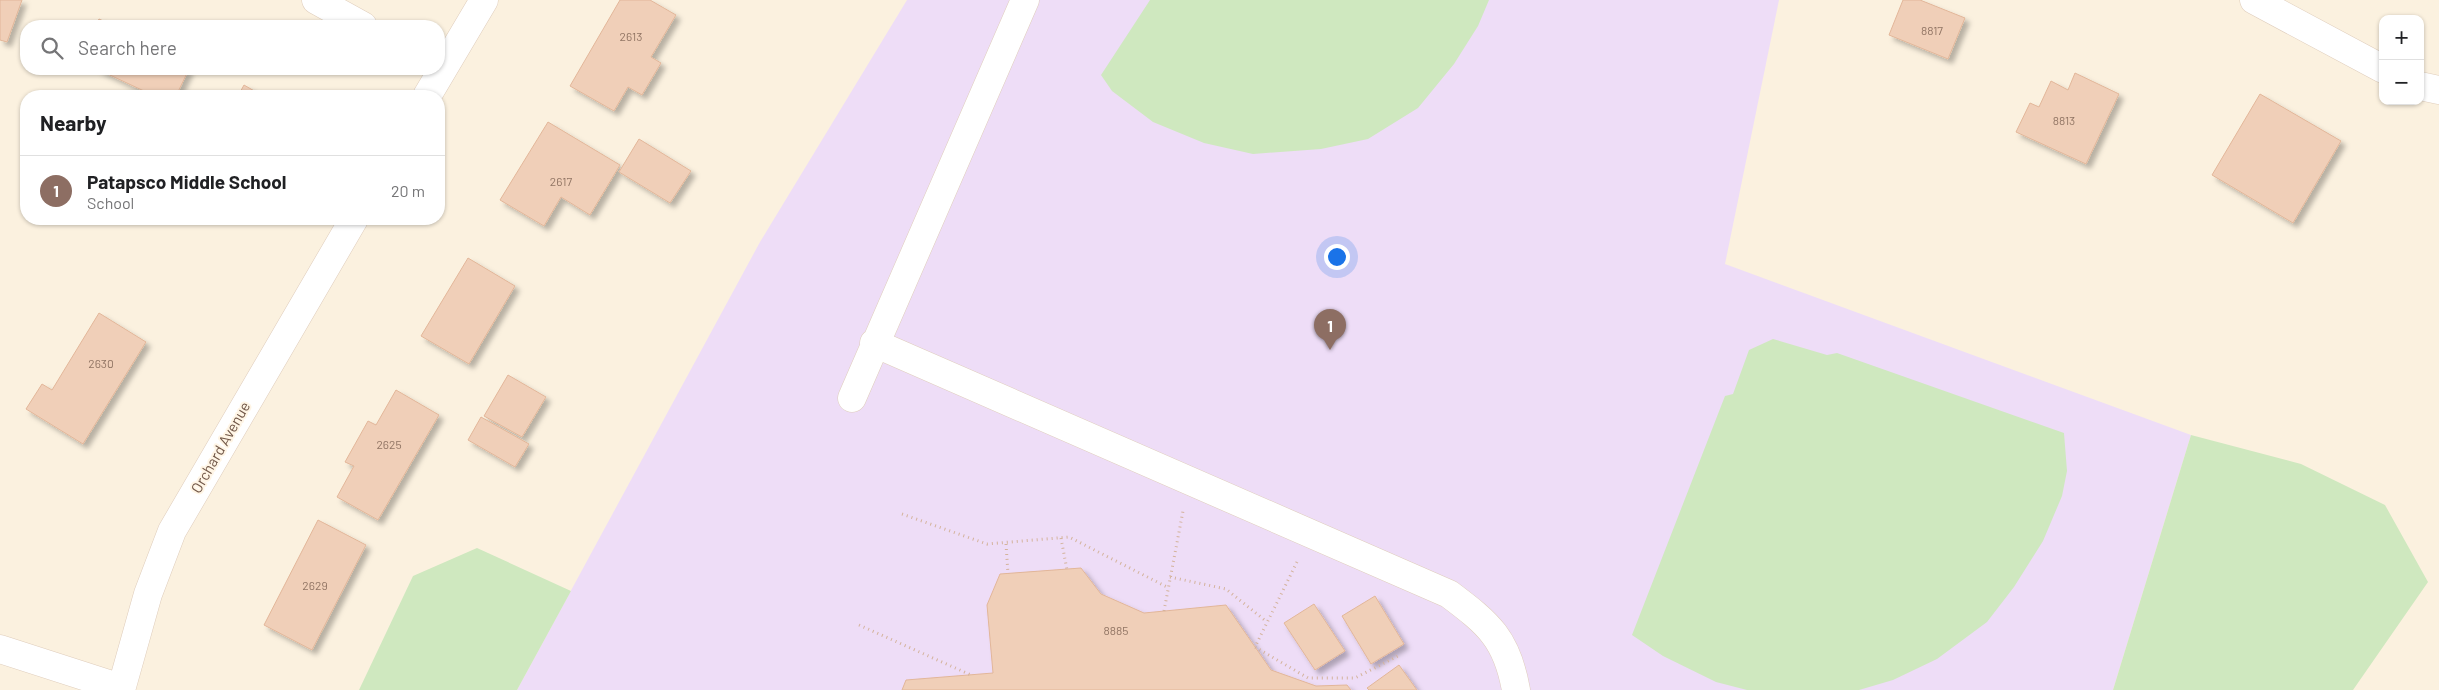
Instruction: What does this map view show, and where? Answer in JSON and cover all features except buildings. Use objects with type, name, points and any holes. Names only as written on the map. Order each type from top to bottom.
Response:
[{"type":"street","points":[[316,0],[352,20]]},
{"type":"street","points":[[445,62],[484,0]]},
{"type":"street","points":[[852,398],[874,343],[1025,0]]},
{"type":"street","points":[[2254,0],[2379,67]]},
{"type":"street","points":[[430,90],[438,75]]},
{"type":"street","points":[[2424,87],[2439,90]]},
{"type":"street","name":"Orchard Avenue","points":[[121,689],[148,594],[172,531],[350,225]]},
{"type":"street","points":[[874,343],[1449,594],[1479,616],[1500,639],[1512,669],[1516,690]]},
{"type":"street","points":[[0,649],[121,689]]},
{"type":"path","points":[[1164,611],[1188,481]]},
{"type":"path","points":[[902,514],[987,544],[1006,544],[1069,537],[1169,588]]},
{"type":"path","points":[[1311,534],[1254,647],[1308,678],[1355,678],[1398,656]]},
{"type":"path","points":[[1061,538],[1067,570]]},
{"type":"path","points":[[1006,544],[1008,574]]},
{"type":"path","points":[[1170,577],[1226,589],[1267,622]]},
{"type":"path","points":[[859,625],[971,675]]},
{"type":"shaded area","points":[[907,0],[1779,0],[1725,264],[2191,435],[2113,690],[517,690],[760,242]]},
{"type":"green space","points":[[1150,0],[1489,0],[1478,26],[1454,64],[1418,108],[1368,139],[1321,149],[1253,154],[1204,143],[1153,122],[1112,91],[1101,75]]},
{"type":"green space","points":[[1773,339],[1827,355],[1837,353],[2064,433],[2067,471],[2062,496],[2043,541],[2014,587],[1987,622],[1937,659],[1893,680],[1859,690],[1747,690],[1716,682],[1663,656],[1632,635],[1725,396],[1733,394],[1749,350]]},
{"type":"green space","points":[[2191,435],[2301,464],[2385,505],[2428,582],[2353,690],[2113,690]]},
{"type":"green space","points":[[477,548],[571,591],[517,690],[359,690],[413,576]]},
{"type":"place","name":"Patapsco Middle School","points":[[1330,350]]}]
